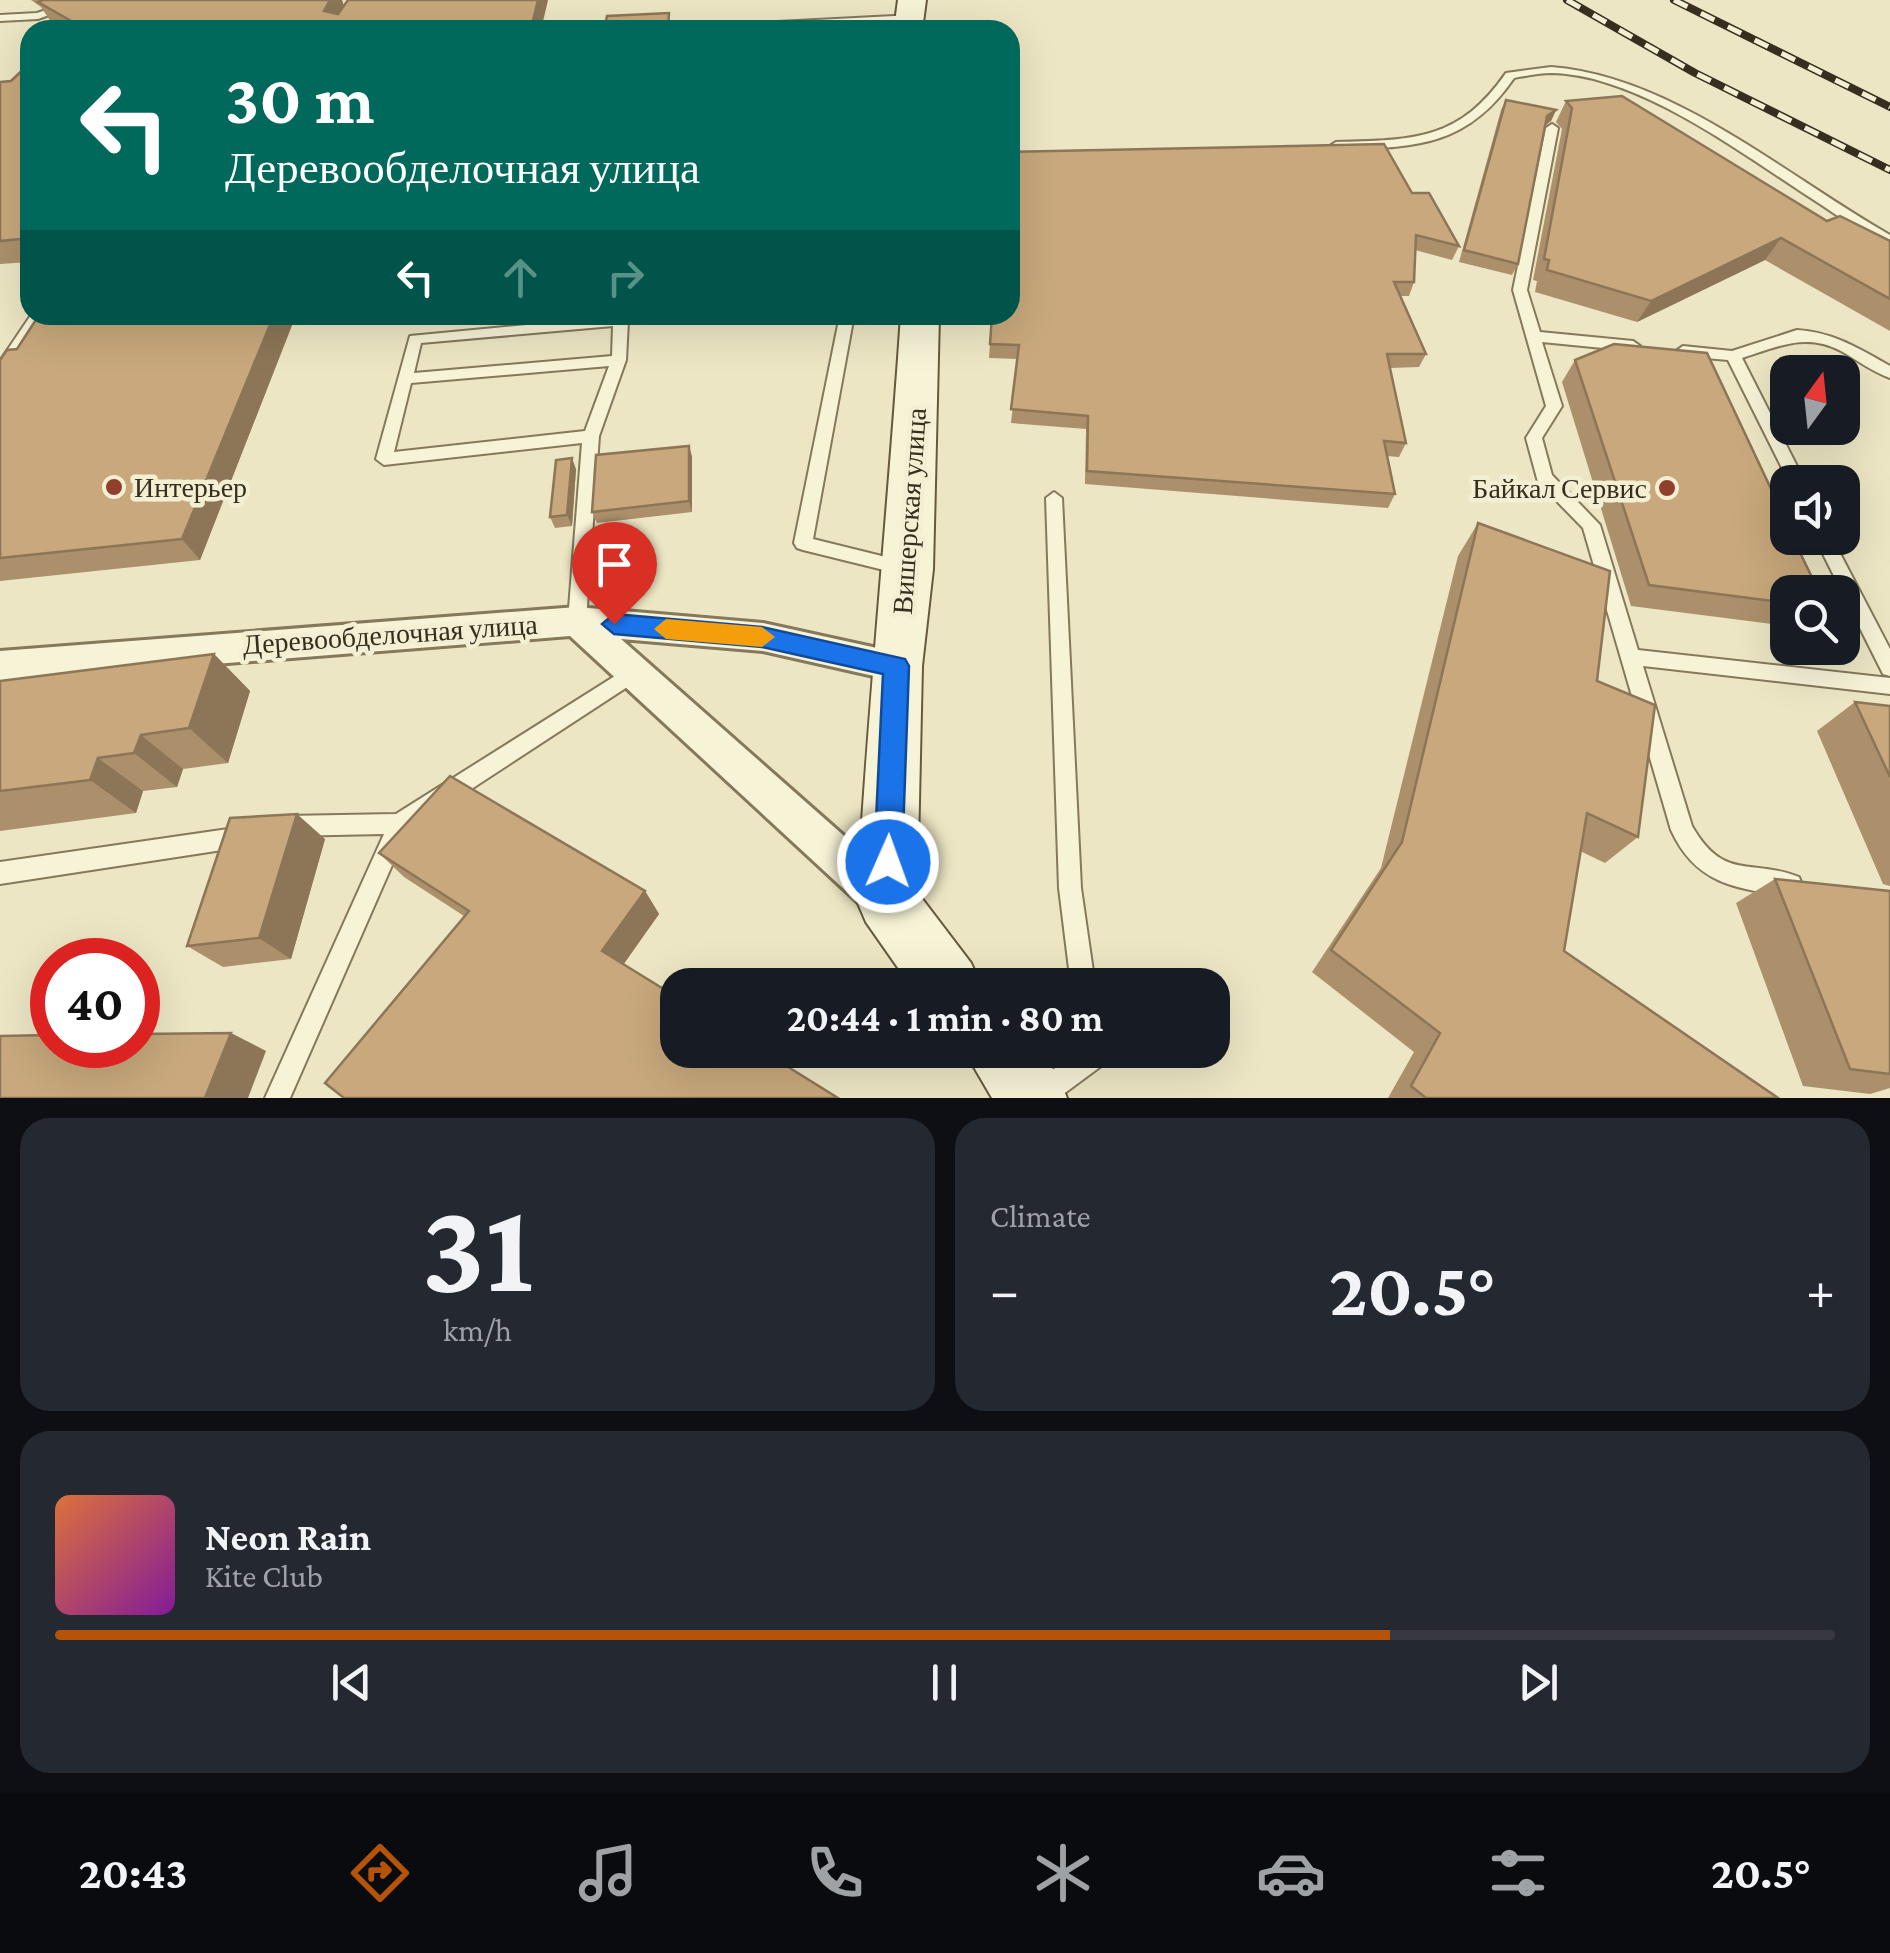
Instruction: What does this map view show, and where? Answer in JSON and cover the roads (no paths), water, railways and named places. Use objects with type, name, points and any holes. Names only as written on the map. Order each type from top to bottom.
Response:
[{"type":"street","name":"Вишерская улица","points":[[886,901],[896,666],[909,569],[920,325]]},
{"type":"street","name":"Деревообделочная улица","points":[[0,666],[577,621],[762,637],[896,666]]},
{"type":"street","points":[[577,621],[886,901],[936,968]]},
{"type":"street","points":[[1011,1068],[1035,1098]]},
{"type":"lane","points":[[0,18],[38,16],[85,0]]},
{"type":"lane","points":[[844,20],[910,16]]},
{"type":"lane","points":[[1330,146],[1410,143],[1456,131],[1495,101],[1510,74],[1556,70],[1615,83],[1679,114],[1890,240]]},
{"type":"lane","points":[[1552,128],[1520,290],[1554,406],[1534,438],[1544,478],[1592,525],[1682,830],[1694,855],[1714,871],[1819,890]]},
{"type":"lane","points":[[0,373],[31,325]]},
{"type":"lane","points":[[567,325],[415,339],[384,458],[591,436]]},
{"type":"lane","points":[[577,621],[591,436],[619,360],[622,325]]},
{"type":"lane","points":[[845,325],[803,543],[909,569]]},
{"type":"lane","points":[[1660,349],[1733,356],[1797,335],[1814,336],[1842,345],[1890,373]]},
{"type":"lane","points":[[1534,336],[1642,347]]},
{"type":"lane","points":[[1733,356],[1788,465]]},
{"type":"lane","points":[[404,379],[619,360]]},
{"type":"lane","points":[[1054,498],[1070,888],[1081,968]]},
{"type":"lane","points":[[1833,555],[1890,668]]},
{"type":"lane","points":[[1630,657],[1890,686]]},
{"type":"lane","points":[[0,873],[236,840],[268,826],[399,824],[634,672]]},
{"type":"lane","points":[[277,1098],[352,938],[399,824]]},
{"type":"lane","points":[[1035,1098],[1077,1068]]},
{"type":"railway","points":[[1567,0],[1695,73],[1890,170]]},
{"type":"railway","points":[[1674,0],[1890,107]]},
{"type":"place","name":"Интерьер","points":[[114,487]]},
{"type":"place","name":"Байкал Сервис","points":[[1667,488]]}]
